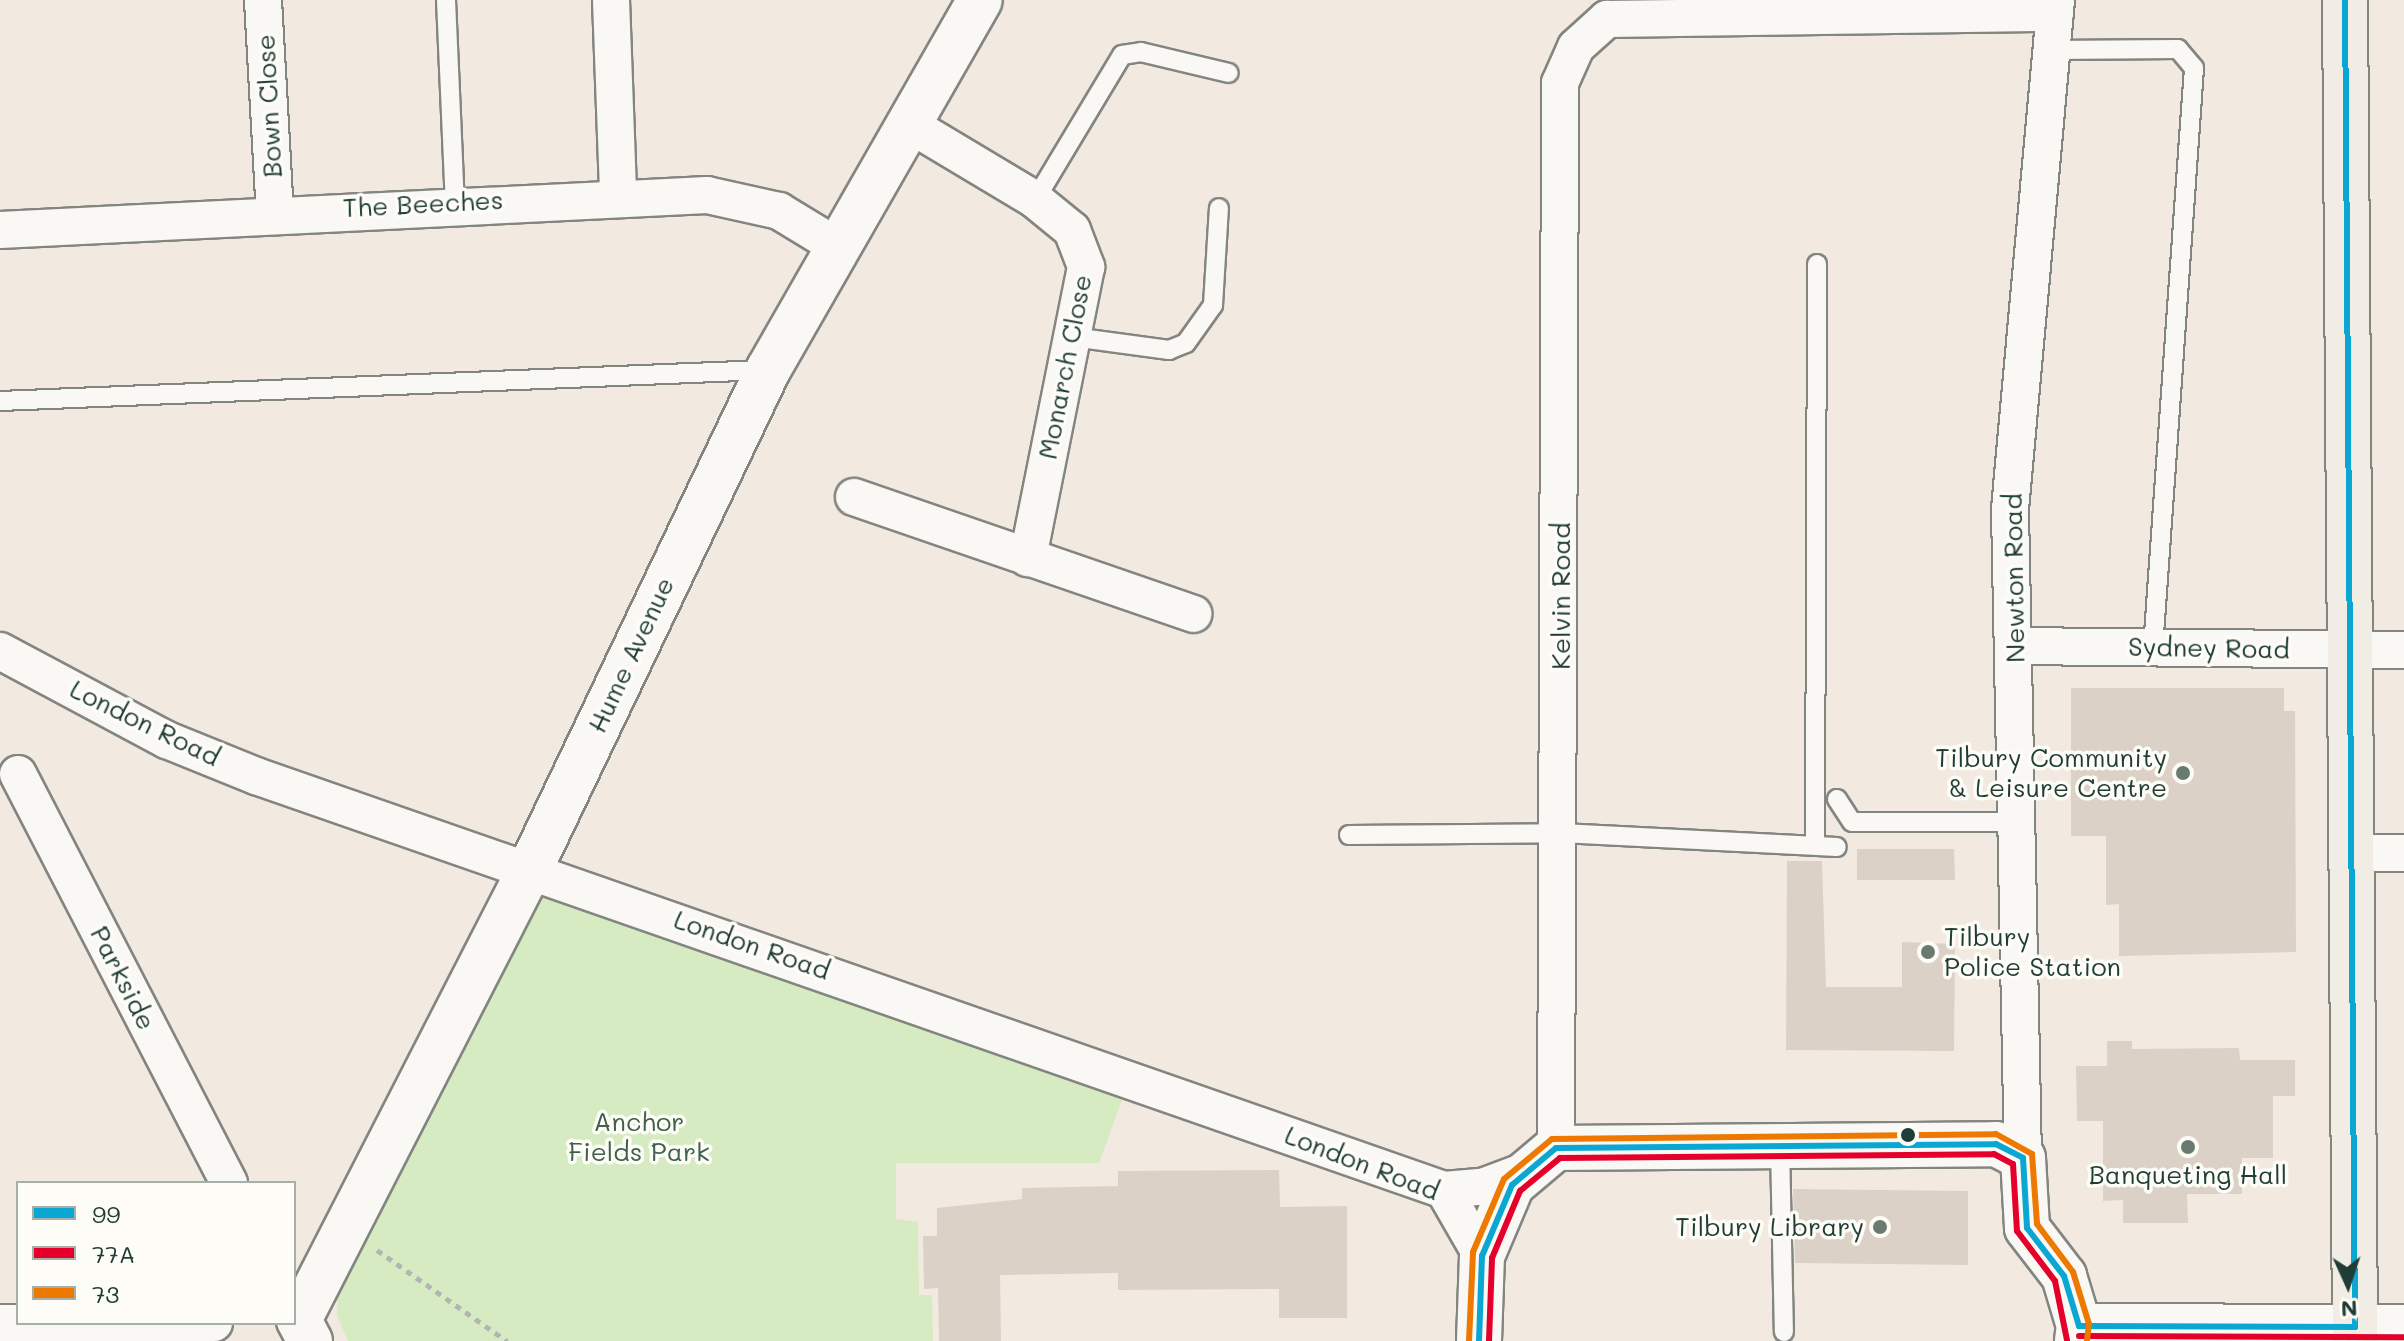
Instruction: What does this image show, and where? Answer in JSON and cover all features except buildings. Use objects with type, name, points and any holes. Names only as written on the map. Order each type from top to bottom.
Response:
[{"type":"main road","points":[[2345,0],[2355,1334]]},
{"type":"street","name":"Bown Close","points":[[263,0],[275,212]]},
{"type":"street","points":[[611,0],[618,195]]},
{"type":"street","name":"Hume Avenue","points":[[299,1322],[531,867],[768,370],[835,245],[980,0]]},
{"type":"street","name":"Kelvin Road","points":[[1540,1159],[1561,833],[1560,83],[1576,47],[1607,19],[2055,7]]},
{"type":"street","name":"Newton Road","points":[[2023,1158],[2010,509],[2055,7]]},
{"type":"street","name":"Monarch Close","points":[[907,123],[1035,200],[1072,230],[1086,267],[1028,558]]},
{"type":"street","name":"The Beeches","points":[[0,230],[455,203],[618,195],[707,195],[765,208],[835,245]]},
{"type":"street","points":[[854,497],[1193,614]]},
{"type":"street","name":"Sydney Road","points":[[2014,646],[2404,650]]},
{"type":"street","name":"London Road","points":[[0,651],[167,740],[1444,1190],[1482,1256]]},
{"type":"street","name":"Parkside","points":[[18,774],[228,1181]]},
{"type":"street","points":[[2350,853],[2404,853]]},
{"type":"street","points":[[1444,1190],[1482,1187],[1540,1159],[1780,1146],[1996,1144],[2023,1158],[2027,1228],[2064,1276],[2078,1334],[2355,1334],[2404,1327]]},
{"type":"street","points":[[1479,1341],[1482,1256],[1512,1185],[1540,1159]]},
{"type":"lane","points":[[446,0],[455,203]]},
{"type":"lane","points":[[2051,50],[2178,49],[2194,68],[2153,648]]},
{"type":"lane","points":[[1035,200],[1122,55],[1141,52],[1229,73]]},
{"type":"lane","points":[[1073,337],[1169,350],[1194,336],[1213,305],[1219,208]]},
{"type":"lane","points":[[1815,844],[1817,264]]},
{"type":"lane","points":[[0,401],[768,370]]},
{"type":"lane","points":[[1837,799],[1852,822],[2017,822]]},
{"type":"lane","points":[[1349,835],[1561,833],[1837,847]]},
{"type":"lane","points":[[1780,1146],[1784,1332]]},
{"type":"path","points":[[345,1228],[507,1341]]},
{"type":"green space","name":"Anchor Fields Park","points":[[553,893],[1124,1095],[1099,1163],[896,1163],[896,1219],[918,1222],[919,1295],[932,1295],[933,1341],[348,1341],[337,1316],[338,1279],[540,897]]},
{"type":"transit line","name":"99","points":[[2345,0],[2355,1327]]},
{"type":"transit line","name":"73","points":[[1469,1341],[1473,1252],[1504,1179],[1552,1139],[1996,1134],[2032,1154],[2037,1224],[2073,1272],[2089,1324],[2087,1341]]},
{"type":"transit line","name":"99","points":[[1479,1341],[1482,1256],[1512,1185],[1556,1148],[1996,1144],[2023,1158],[2027,1228],[2064,1276],[2079,1326]]},
{"type":"transit line","name":"77A","points":[[1489,1341],[1492,1258],[1520,1191],[1560,1158],[1994,1154],[2013,1164],[2017,1231],[2055,1281],[2067,1340]]},
{"type":"transit line","name":"99","points":[[2079,1326],[2355,1327]]},
{"type":"transit line","name":"77A","points":[[2079,1336],[2404,1337]]},
{"type":"place","name":"Tilbury Community & Leisure Centre","points":[[2183,773]]},
{"type":"place","name":"Tilbury Police Station","points":[[1928,952]]},
{"type":"place","name":"Banqueting Hall","points":[[2188,1147]]},
{"type":"place","name":"Tilbury Library","points":[[1880,1227]]}]
